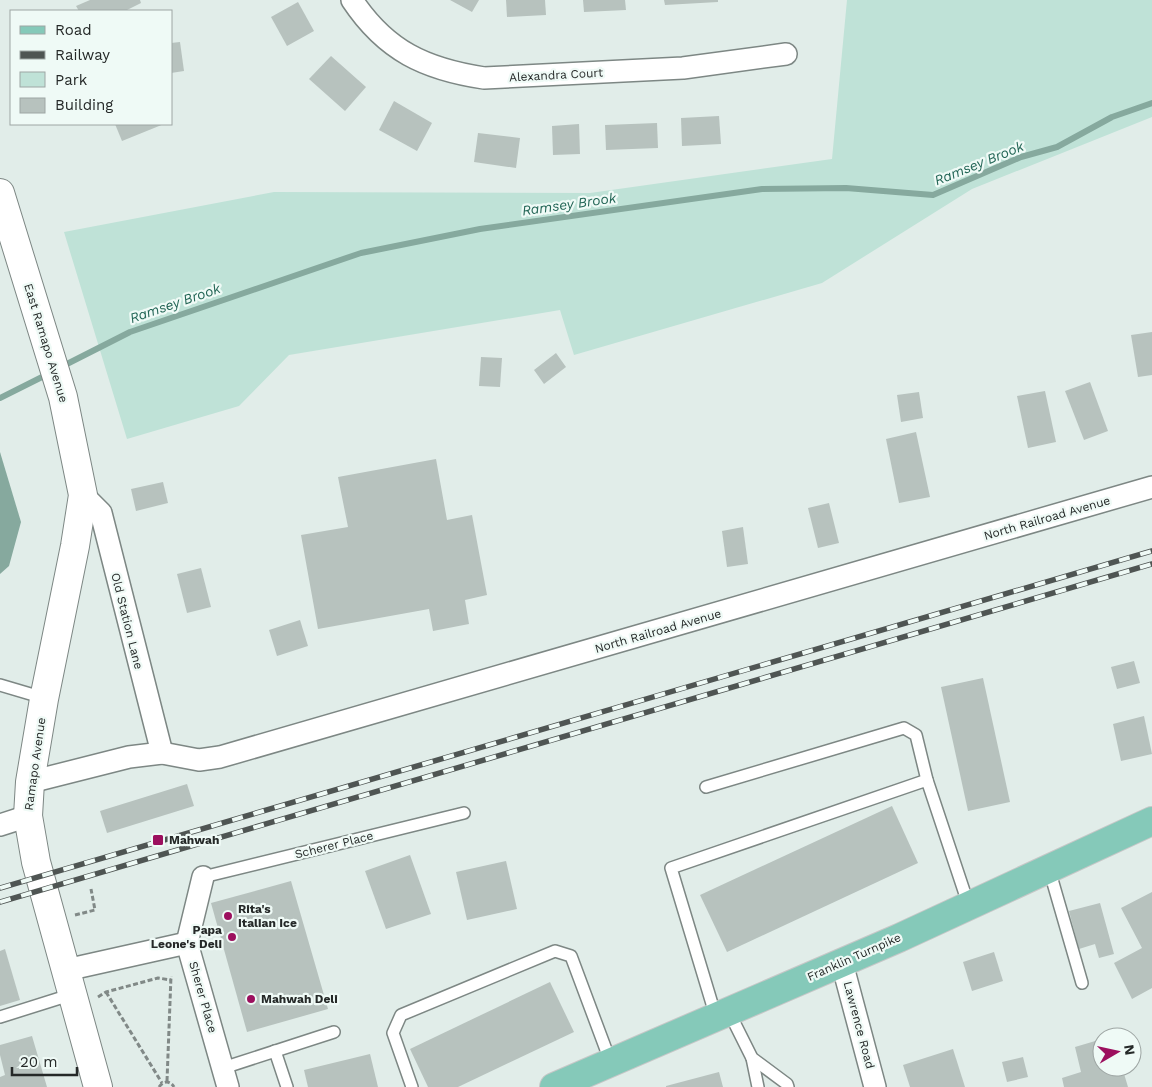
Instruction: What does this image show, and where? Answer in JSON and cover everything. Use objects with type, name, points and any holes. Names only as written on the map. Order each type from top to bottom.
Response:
[{"type":"main road","name":"Franklin Turnpike","points":[[554,1087],[842,963],[1152,821]]},
{"type":"street","name":"Alexandra Court","points":[[352,0],[362,15],[380,34],[402,51],[428,65],[454,74],[484,78],[683,68],[786,54]]},
{"type":"street","name":"East Ramapo Avenue","points":[[0,193],[63,397],[83,495]]},
{"type":"street","name":"North Railroad Avenue","points":[[30,782],[129,756],[162,752],[199,760],[220,757],[1152,487]]},
{"type":"street","name":"Ramapo Avenue","points":[[83,495],[75,546],[44,699],[30,782],[28,816],[36,862],[78,988],[98,1087]]},
{"type":"street","name":"Old Station Lane","points":[[83,495],[101,513],[162,752]]},
{"type":"street","points":[[0,825],[28,816]]},
{"type":"street","name":"Sherer Place","points":[[203,877],[187,943],[225,1077]]},
{"type":"street","points":[[78,988],[187,943]]},
{"type":"street","name":"Lawrence Road","points":[[842,963],[875,1087]]},
{"type":"lane","points":[[0,684],[44,699]]},
{"type":"lane","points":[[706,788],[904,728],[916,735],[927,780],[969,906]]},
{"type":"lane","points":[[788,1087],[787,1084],[752,1058],[722,1014],[670,868],[927,780]]},
{"type":"lane","name":"Scherer Place","points":[[203,877],[464,813]]},
{"type":"lane","points":[[1048,869],[1082,983]]},
{"type":"lane","points":[[412,1087],[393,1034],[402,1015],[555,951],[571,956],[611,1063]]},
{"type":"lane","points":[[0,1017],[78,988]]},
{"type":"lane","points":[[225,1077],[275,1050],[334,1032]]},
{"type":"lane","points":[[275,1050],[287,1087]]},
{"type":"lane","points":[[752,1058],[758,1087]]},
{"type":"path","points":[[84,913],[95,910],[91,889]]},
{"type":"path","points":[[78,988],[106,992],[158,978],[171,978],[167,1081]]},
{"type":"path","points":[[106,992],[162,1083]]},
{"type":"path","points":[[159,1087],[167,1081],[172,1083],[174,1087]]},
{"type":"green space","points":[[847,0],[1152,0],[1152,117],[972,189],[822,283],[574,355],[560,310],[289,355],[239,406],[127,439],[64,232],[274,192],[590,193],[832,159]]},
{"type":"shaded area","points":[[0,452],[21,522],[9,566],[0,574]]},
{"type":"building","points":[[90,0],[140,0],[141,3],[127,10],[78,10],[76,6]]},
{"type":"building","points":[[450,0],[479,0],[472,12]]},
{"type":"building","points":[[506,0],[545,0],[546,15],[507,17]]},
{"type":"building","points":[[583,0],[625,0],[626,10],[584,12]]},
{"type":"building","points":[[664,0],[718,0],[718,2],[665,5]]},
{"type":"building","points":[[298,2],[314,31],[287,46],[271,17]]},
{"type":"building","points":[[180,42],[184,71],[172,73],[172,43]]},
{"type":"building","points":[[331,56],[366,87],[345,111],[309,79]]},
{"type":"building","points":[[394,101],[432,123],[417,151],[379,130]]},
{"type":"building","points":[[719,116],[721,144],[682,146],[681,118]]},
{"type":"building","points":[[657,123],[658,148],[606,150],[605,125]]},
{"type":"building","points":[[579,124],[580,154],[553,155],[552,126]]},
{"type":"building","points":[[115,125],[162,125],[122,141]]},
{"type":"building","points":[[478,133],[520,138],[516,168],[474,162]]},
{"type":"building","points":[[1152,332],[1152,375],[1138,377],[1131,335]]},
{"type":"building","points":[[556,353],[566,367],[544,384],[534,370]]},
{"type":"building","points":[[481,357],[502,358],[500,387],[479,386]]},
{"type":"building","points":[[1090,382],[1108,431],[1084,440],[1065,391]]},
{"type":"building","points":[[1045,391],[1056,442],[1028,448],[1017,396]]},
{"type":"building","points":[[919,392],[923,418],[901,422],[897,395]]},
{"type":"building","points":[[916,432],[930,497],[899,503],[886,439]]},
{"type":"building","points":[[436,459],[447,520],[472,515],[487,595],[465,600],[469,624],[433,631],[429,609],[318,629],[301,535],[348,527],[338,477]]},
{"type":"building","points":[[163,482],[168,503],[136,511],[131,489]]},
{"type":"building","points":[[829,503],[839,543],[818,548],[808,508]]},
{"type":"building","points":[[743,527],[748,564],[727,567],[722,531]]},
{"type":"building","points":[[201,568],[211,607],[187,613],[177,574]]},
{"type":"building","points":[[300,620],[308,646],[277,656],[269,630]]},
{"type":"building","points":[[1134,661],[1140,683],[1117,689],[1111,667]]},
{"type":"building","points":[[983,678],[1010,802],[968,811],[941,687]]},
{"type":"building","points":[[1144,716],[1152,754],[1121,761],[1113,724]]},
{"type":"building","name":"Mahwah","points":[[187,784],[194,806],[107,833],[100,811]]},
{"type":"building","points":[[892,806],[918,863],[727,952],[700,895]]},
{"type":"building","points":[[410,855],[431,914],[386,929],[365,871]]},
{"type":"building","points":[[506,861],[517,909],[467,920],[456,872]]},
{"type":"building","points":[[291,881],[328,1009],[247,1032],[211,903]]},
{"type":"building","points":[[1152,892],[1152,988],[1132,999],[1114,963],[1142,948],[1121,908]]},
{"type":"building","points":[[1100,903],[1114,954],[1099,958],[1095,944],[1079,949],[1069,911]]},
{"type":"building","points":[[5,949],[20,1000],[0,1006],[0,951]]},
{"type":"building","points":[[994,952],[1003,981],[972,991],[963,962]]},
{"type":"building","points":[[550,982],[574,1032],[458,1087],[428,1087],[410,1049]]},
{"type":"building","points":[[32,1036],[47,1087],[0,1087],[0,1077],[5,1075],[0,1055],[0,1045]]},
{"type":"building","points":[[1092,1042],[1092,1077],[1125,1077],[1128,1087],[1064,1087],[1062,1078],[1081,1072],[1075,1047]]},
{"type":"building","points":[[953,1049],[965,1087],[910,1087],[903,1065]]},
{"type":"building","points":[[370,1054],[378,1087],[308,1087],[304,1070]]},
{"type":"building","points":[[1023,1057],[1028,1077],[1007,1082],[1002,1062]]},
{"type":"building","points":[[719,1072],[723,1087],[666,1087],[666,1086]]},
{"type":"waterway","name":"Ramsey Brook","points":[[61,367],[130,332],[361,253],[480,229],[762,189],[846,188],[933,195],[1021,157],[1057,147],[1112,117],[1152,103]]},
{"type":"waterway","name":"Ramsey Brook","points":[[0,398],[48,374]]},
{"type":"railway","points":[[0,888],[1152,551]]},
{"type":"railway","points":[[0,902],[1152,564]]},
{"type":"place","name":"Mahwah","points":[[158,840]]},
{"type":"place","name":"Rita's Italian Ice","points":[[228,916]]},
{"type":"place","name":"Papa Leone's Deli","points":[[232,937]]},
{"type":"place","name":"Mahwah Deli","points":[[251,999]]}]
